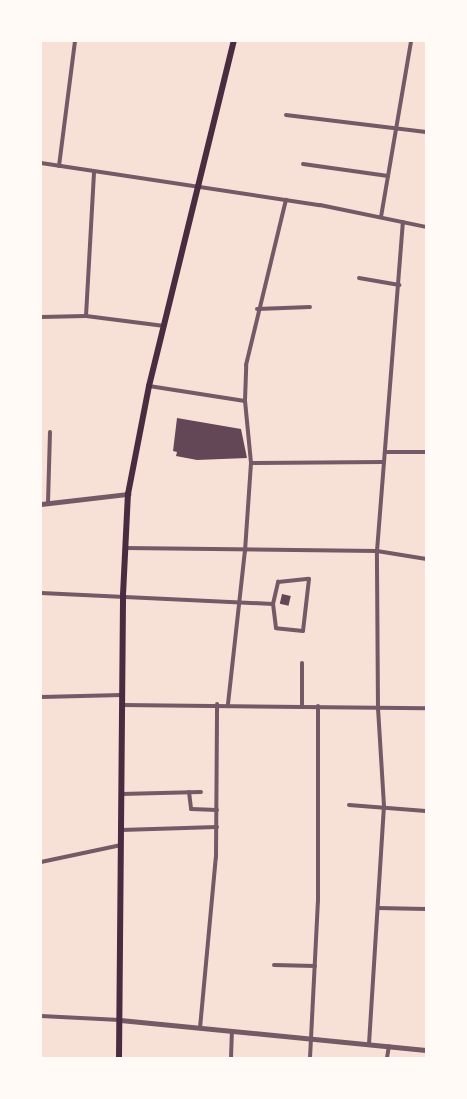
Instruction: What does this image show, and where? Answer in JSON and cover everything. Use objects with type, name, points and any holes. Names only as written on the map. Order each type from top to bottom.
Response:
[{"type":"main road","points":[[119,1058],[123,594],[128,494],[149,386],[234,41]]},
{"type":"street","points":[[59,166],[75,41]]},
{"type":"street","points":[[381,217],[398,127],[411,41]]},
{"type":"street","points":[[286,115],[398,127],[426,132]]},
{"type":"street","points":[[41,163],[198,189],[286,200],[426,227]]},
{"type":"street","points":[[303,164],[388,176]]},
{"type":"street","points":[[86,316],[94,173]]},
{"type":"street","points":[[228,704],[237,602],[245,551],[251,463],[245,401],[248,350],[286,200]]},
{"type":"street","points":[[369,1044],[384,806],[378,706],[377,551],[403,222]]},
{"type":"street","points":[[360,278],[399,285]]},
{"type":"street","points":[[257,309],[310,307]]},
{"type":"street","points":[[41,317],[86,316],[164,326]]},
{"type":"street","points":[[149,386],[245,401]]},
{"type":"street","points":[[48,503],[50,432]]},
{"type":"street","points":[[385,452],[426,452]]},
{"type":"street","points":[[251,463],[384,462]]},
{"type":"street","points":[[41,504],[128,494]]},
{"type":"street","points":[[125,548],[245,551],[377,551],[426,560]]},
{"type":"street","points":[[309,579],[303,631],[276,628],[273,604],[278,582],[309,579]]},
{"type":"street","points":[[41,593],[123,594],[273,604]]},
{"type":"street","points":[[302,663],[302,706]]},
{"type":"street","points":[[41,697],[122,695]]},
{"type":"street","points":[[200,1028],[217,827],[218,704]]},
{"type":"street","points":[[122,705],[228,704],[426,708]]},
{"type":"street","points":[[310,1058],[315,966],[318,706]]},
{"type":"street","points":[[189,792],[191,810],[217,810]]},
{"type":"street","points":[[121,794],[201,792]]},
{"type":"street","points":[[349,805],[384,806],[426,811]]},
{"type":"street","points":[[121,830],[217,827]]},
{"type":"street","points":[[41,862],[121,845]]},
{"type":"street","points":[[378,908],[426,910]]},
{"type":"street","points":[[274,965],[315,966]]},
{"type":"street","points":[[41,1016],[120,1020],[426,1050]]},
{"type":"street","points":[[231,1058],[232,1031]]},
{"type":"street","points":[[387,1058],[389,1046]]},
{"type":"building","points":[[177,418],[241,429],[247,458],[197,460],[176,456],[177,452],[173,451]]},
{"type":"building","points":[[282,594],[291,596],[289,606],[280,604]]}]
